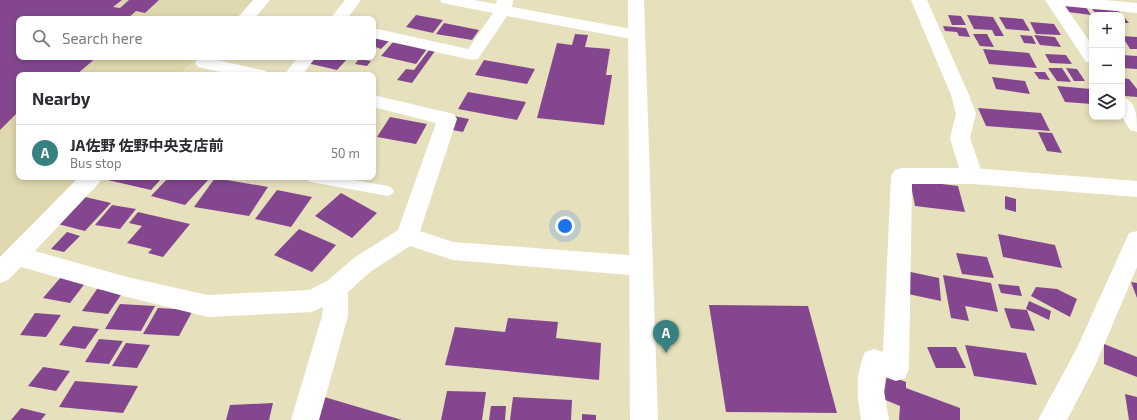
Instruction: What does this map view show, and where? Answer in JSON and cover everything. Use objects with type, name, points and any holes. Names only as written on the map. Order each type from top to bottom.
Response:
[{"type":"street","points":[[248,16],[262,0]]},
{"type":"street","points":[[340,16],[353,0]]},
{"type":"street","points":[[448,0],[504,5],[637,35]]},
{"type":"street","points":[[636,0],[644,420]]},
{"type":"street","points":[[919,0],[966,114],[960,138],[972,176]]},
{"type":"street","points":[[1053,0],[1137,8]]},
{"type":"street","points":[[1053,0],[1089,54]]},
{"type":"street","points":[[376,34],[472,55],[504,5]]},
{"type":"street","points":[[295,72],[305,60]]},
{"type":"street","points":[[202,65],[243,72]]},
{"type":"street","points":[[18,256],[127,287],[208,306],[312,301],[336,288],[362,265],[407,236],[447,119],[376,103]]},
{"type":"street","points":[[1125,107],[1137,125]]},
{"type":"street","points":[[875,420],[870,390],[874,361],[896,369],[902,176],[972,176],[1137,189]]},
{"type":"street","points":[[0,273],[18,256],[89,180]]},
{"type":"street","points":[[407,236],[453,251],[641,266]]},
{"type":"street","points":[[1052,420],[1086,357],[1137,240]]},
{"type":"street","points":[[305,420],[335,316],[336,288]]},
{"type":"lane","points":[[328,180],[388,191]]},
{"type":"shaded area","points":[[0,0],[253,0],[237,16],[16,16],[16,60],[194,60],[182,72],[16,72],[16,180],[76,180],[0,257]]},
{"type":"building","points":[[0,0],[122,0],[113,7],[120,8],[129,0],[159,0],[145,13],[136,11],[130,16],[16,16],[16,60],[94,60],[80,72],[16,72],[16,114],[0,130]]},
{"type":"building","points":[[1063,5],[1086,7],[1089,15],[1068,12]]},
{"type":"building","points":[[1092,9],[1118,10],[1120,12],[1094,12]]},
{"type":"building","points":[[416,15],[443,20],[433,33],[406,27]]},
{"type":"building","points":[[948,15],[961,16],[966,25],[952,25]]},
{"type":"building","points":[[967,15],[993,17],[1004,36],[995,36],[992,30],[974,29]]},
{"type":"building","points":[[999,17],[1023,19],[1030,31],[1006,29]]},
{"type":"building","points":[[1030,22],[1054,24],[1061,35],[1036,34]]},
{"type":"building","points":[[444,23],[479,30],[472,40],[436,34]]},
{"type":"building","points":[[943,26],[966,28],[970,37],[959,36],[957,32],[945,31]]},
{"type":"building","points":[[575,34],[588,35],[585,47],[610,49],[606,75],[612,75],[604,125],[537,118],[557,43],[572,45]]},
{"type":"building","points":[[973,34],[987,34],[994,47],[980,46]]},
{"type":"building","points":[[1020,35],[1032,36],[1036,44],[1024,43]]},
{"type":"building","points":[[1034,35],[1055,37],[1061,47],[1040,45]]},
{"type":"building","points":[[1125,36],[1137,37],[1137,49],[1130,49],[1125,41]]},
{"type":"building","points":[[376,38],[389,41],[381,49],[376,47]]},
{"type":"building","points":[[393,42],[427,49],[416,64],[381,56]]},
{"type":"building","points":[[983,49],[1029,53],[1037,68],[989,64]]},
{"type":"building","points":[[429,50],[435,51],[412,83],[397,80],[406,69],[414,70]]},
{"type":"building","points":[[1045,54],[1066,55],[1072,64],[1050,63]]},
{"type":"building","points":[[1125,55],[1137,56],[1137,69],[1125,68]]},
{"type":"building","points":[[310,60],[346,60],[337,70],[307,63]]},
{"type":"building","points":[[358,60],[371,61],[367,66],[355,64]]},
{"type":"building","points":[[484,60],[535,69],[527,84],[475,75]]},
{"type":"building","points":[[1048,68],[1062,68],[1071,82],[1057,81]]},
{"type":"building","points":[[1066,68],[1077,69],[1085,81],[1074,81]]},
{"type":"building","points":[[1034,72],[1045,72],[1050,80],[1039,79]]},
{"type":"building","points":[[992,77],[1025,81],[1030,94],[996,89]]},
{"type":"building","points":[[1125,78],[1129,79],[1137,89],[1137,97],[1125,96]]},
{"type":"building","points":[[1057,86],[1089,89],[1089,104],[1065,102]]},
{"type":"building","points":[[468,92],[526,102],[517,120],[458,109]]},
{"type":"building","points":[[978,108],[1041,113],[1050,131],[986,126]]},
{"type":"building","points":[[454,116],[469,119],[463,132],[447,129]]},
{"type":"building","points":[[390,117],[427,124],[416,144],[377,137]]},
{"type":"building","points":[[1038,132],[1052,133],[1062,153],[1047,151]]},
{"type":"building","points":[[108,180],[160,180],[151,190]]},
{"type":"building","points":[[166,180],[208,180],[185,205],[151,196]]},
{"type":"building","points":[[214,180],[227,180],[268,187],[249,216],[194,207]]},
{"type":"building","points":[[910,180],[958,186],[965,212],[915,206]]},
{"type":"building","points":[[277,190],[312,197],[291,227],[255,219]]},
{"type":"building","points":[[341,193],[377,213],[352,238],[315,216]]},
{"type":"building","points":[[81,196],[111,203],[85,231],[54,223]]},
{"type":"building","points":[[1005,196],[1016,199],[1016,212],[1005,209]]},
{"type":"building","points":[[112,205],[136,209],[120,229],[95,225]]},
{"type":"building","points":[[138,212],[190,224],[163,257],[148,253],[152,249],[127,243],[142,226],[129,223]]},
{"type":"building","points":[[299,229],[336,245],[312,272],[274,255]]},
{"type":"building","points":[[67,232],[80,236],[64,252],[51,249]]},
{"type":"building","points":[[998,234],[1055,245],[1062,268],[1003,257]]},
{"type":"building","points":[[956,253],[987,257],[994,278],[962,274]]},
{"type":"building","points":[[906,271],[939,278],[941,301],[908,294]]},
{"type":"building","points":[[943,275],[991,283],[998,312],[965,306],[969,321],[951,318]]},
{"type":"building","points":[[61,277],[86,282],[70,303],[43,298]]},
{"type":"building","points":[[1131,282],[1137,283],[1137,298]]},
{"type":"building","points":[[998,284],[1019,286],[1022,296],[1001,293]]},
{"type":"building","points":[[1036,287],[1057,289],[1077,299],[1070,317],[1031,296]]},
{"type":"building","points":[[97,289],[123,292],[108,314],[82,311]]},
{"type":"building","points":[[1029,301],[1051,311],[1049,320],[1026,309]]},
{"type":"building","points":[[120,304],[155,306],[141,331],[105,329]]},
{"type":"building","points":[[709,305],[808,306],[837,413],[726,412]]},
{"type":"building","points":[[158,308],[193,310],[179,336],[143,334]]},
{"type":"building","points":[[1004,308],[1027,310],[1035,331],[1011,328]]},
{"type":"building","points":[[35,313],[61,315],[46,337],[20,335]]},
{"type":"building","points":[[508,318],[558,322],[556,338],[601,343],[599,380],[445,365],[455,327],[505,332]]},
{"type":"building","points":[[73,326],[99,329],[85,349],[59,345]]},
{"type":"building","points":[[99,339],[123,341],[109,364],[85,362]]},
{"type":"building","points":[[126,343],[150,345],[137,368],[112,366]]},
{"type":"building","points":[[1104,344],[1137,357],[1137,377],[1104,364]]},
{"type":"building","points":[[965,345],[1026,353],[1037,385],[974,376]]},
{"type":"building","points":[[927,347],[956,347],[966,368],[936,368]]},
{"type":"building","points":[[43,367],[70,371],[56,391],[28,386]]},
{"type":"building","points":[[887,375],[906,382],[906,388],[960,408],[960,420],[899,420],[900,406],[883,399]]},
{"type":"building","points":[[75,381],[138,386],[123,413],[59,407]]},
{"type":"building","points":[[447,391],[486,392],[482,420],[441,420]]},
{"type":"building","points":[[1125,394],[1137,397],[1137,420],[1129,420]]},
{"type":"building","points":[[321,396],[402,420],[314,420]]},
{"type":"building","points":[[513,397],[572,400],[571,420],[510,420]]},
{"type":"building","points":[[273,403],[269,420],[226,420],[230,405]]},
{"type":"building","points":[[491,406],[506,406],[505,420],[489,420]]},
{"type":"building","points":[[21,408],[46,414],[41,420],[11,420]]},
{"type":"building","points":[[582,414],[596,415],[596,420],[582,420]]},
{"type":"place","name":"JA佐野 佐野中央支店前","points":[[666,353]]}]
